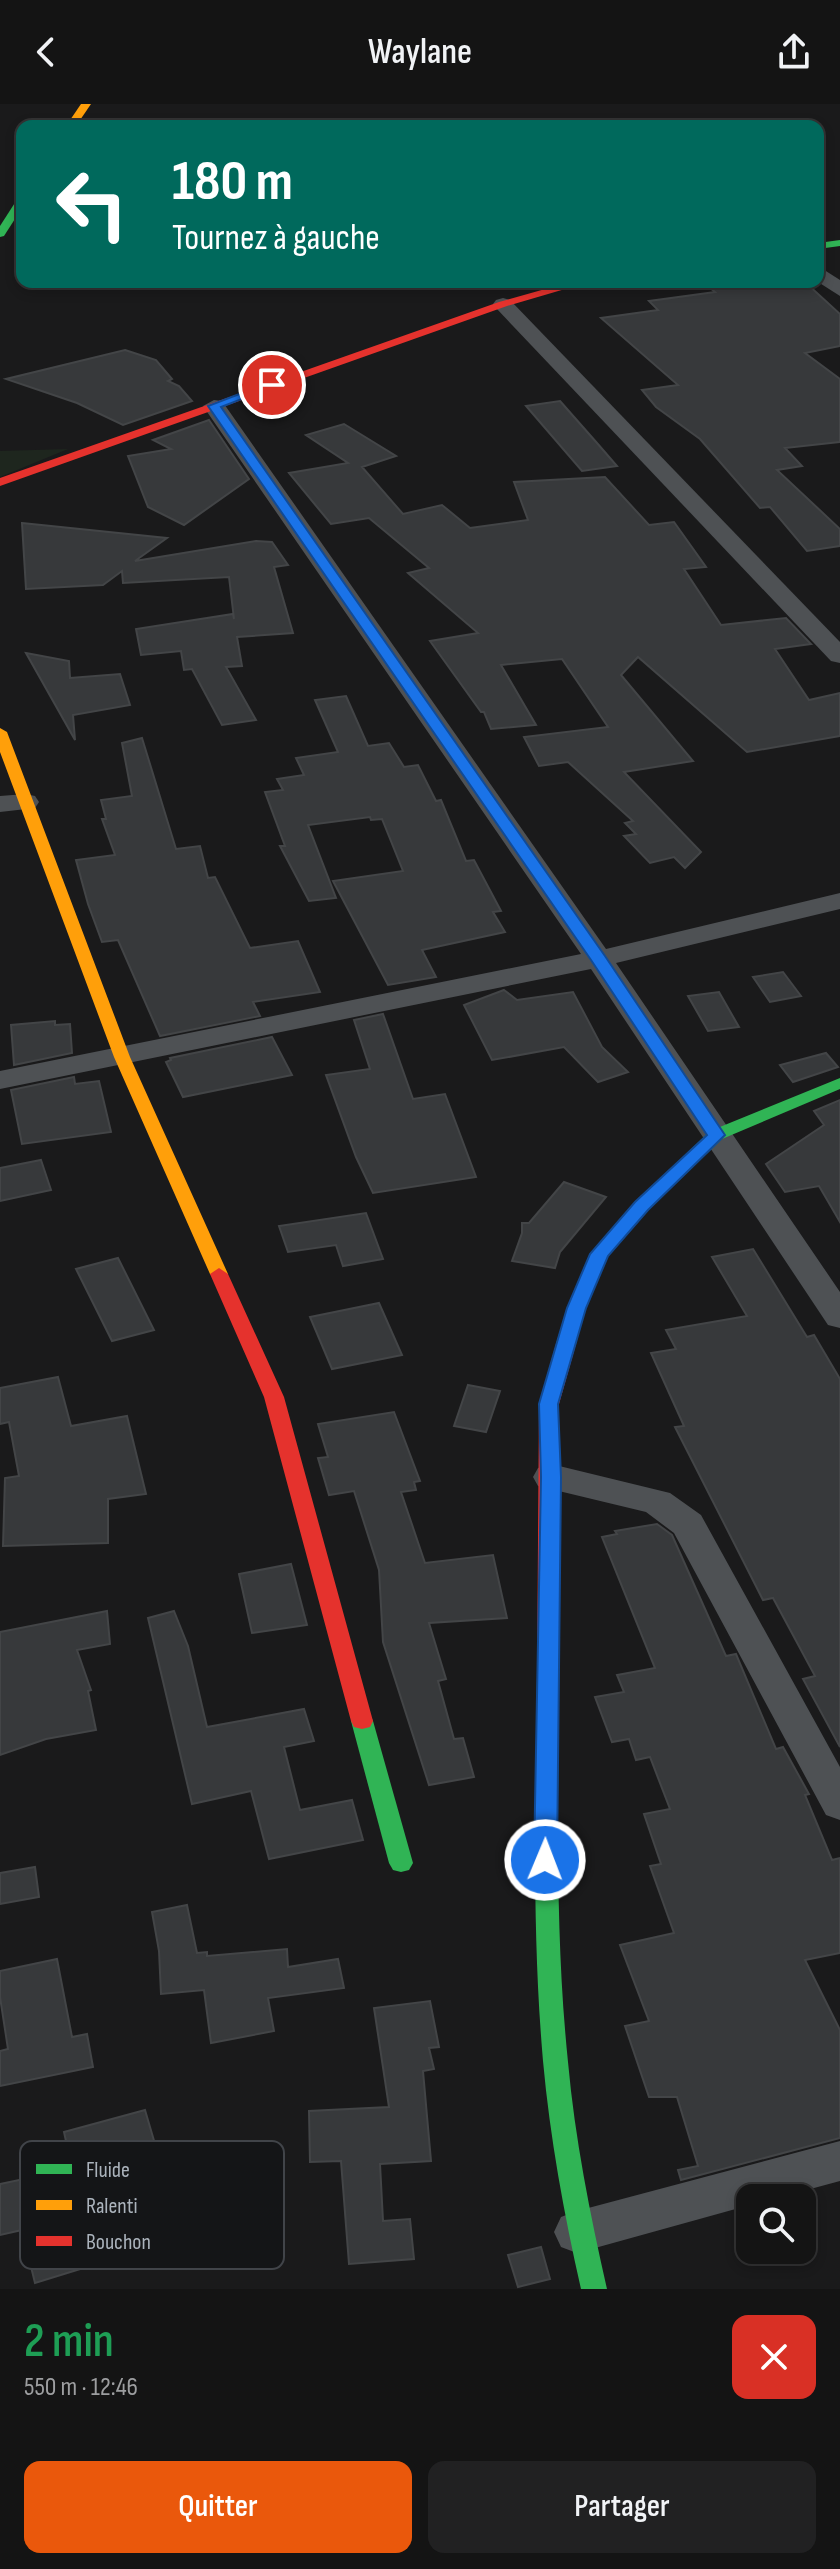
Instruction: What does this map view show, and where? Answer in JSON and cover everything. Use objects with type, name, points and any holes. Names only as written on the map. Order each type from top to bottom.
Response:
[{"type":"main road","points":[[0,234],[16,209]]},
{"type":"main road","points":[[0,482],[503,304],[561,288]]},
{"type":"main road","points":[[47,448],[94,447]]},
{"type":"main road","points":[[0,732],[13,803],[274,1397],[401,1863]]},
{"type":"main road","points":[[594,2289],[577,2232],[557,2102],[544,1924],[551,1477],[549,1404],[576,1308],[600,1254],[642,1206],[716,1135],[840,1083]]},
{"type":"street","points":[[824,277],[840,289]]},
{"type":"street","points":[[503,304],[840,656]]},
{"type":"street","points":[[214,406],[599,959],[840,1317]]},
{"type":"street","points":[[0,1080],[599,959],[840,901]]},
{"type":"street","points":[[551,1477],[657,1502],[688,1524],[840,1804]]},
{"type":"street","points":[[577,2232],[840,2161]]},
{"type":"shaded area","points":[[68,449],[0,477],[0,451]]},
{"type":"building","points":[[710,288],[812,288],[840,314],[840,346],[805,353],[840,379],[840,442],[785,448],[802,466],[777,470],[840,529],[840,546],[807,551],[770,507],[760,508],[700,439],[656,407],[642,390],[678,385],[601,318],[658,310],[649,301],[715,292]]},
{"type":"building","points":[[125,350],[156,360],[172,379],[168,381],[179,386],[192,401],[123,425],[77,403],[6,379]]},
{"type":"building","points":[[560,401],[617,466],[582,471],[526,406]]},
{"type":"building","points":[[209,420],[249,479],[184,525],[148,507],[128,456],[171,449],[153,440]]},
{"type":"building","points":[[344,424],[396,456],[362,467],[403,514],[442,505],[470,528],[528,520],[514,482],[605,477],[649,525],[674,522],[706,567],[684,569],[721,625],[786,618],[811,644],[775,649],[809,700],[840,693],[840,736],[747,752],[638,657],[621,675],[693,761],[624,772],[701,852],[685,868],[674,857],[650,863],[624,836],[636,834],[625,823],[633,821],[568,762],[539,766],[524,737],[608,727],[562,659],[501,665],[536,725],[491,729],[484,712],[430,641],[478,633],[408,573],[429,568],[369,518],[331,524],[289,473],[348,463],[306,435]]},
{"type":"building","points":[[22,523],[167,538],[135,561],[256,541],[272,542],[288,565],[274,567],[293,633],[237,637],[242,666],[226,667],[256,720],[222,725],[192,669],[184,670],[181,651],[141,655],[136,629],[233,614],[234,619],[229,577],[123,583],[122,571],[103,585],[26,589]]},
{"type":"building","points":[[26,653],[69,661],[70,678],[120,674],[130,705],[73,715],[75,740]]},
{"type":"building","points":[[346,696],[368,746],[389,743],[404,767],[418,765],[436,801],[441,800],[466,861],[474,860],[501,911],[493,912],[505,932],[422,950],[436,977],[388,985],[333,881],[403,871],[382,819],[371,820],[370,817],[308,825],[336,898],[309,901],[280,846],[285,846],[265,792],[283,790],[277,779],[304,775],[296,758],[338,752],[315,700]]},
{"type":"building","points":[[142,738],[176,849],[200,846],[208,878],[215,877],[250,948],[298,941],[320,992],[253,1002],[260,1016],[160,1036],[118,940],[102,942],[76,860],[115,855],[102,819],[106,819],[101,800],[132,796],[122,743]]},
{"type":"building","points":[[783,972],[801,996],[770,1002],[753,977]]},
{"type":"building","points":[[504,990],[517,1000],[573,992],[602,1047],[628,1072],[598,1082],[564,1047],[492,1060],[464,1005]]},
{"type":"building","points":[[719,992],[739,1027],[708,1031],[688,996]]},
{"type":"building","points":[[383,1014],[413,1099],[445,1094],[476,1177],[373,1193],[356,1157],[326,1075],[370,1069],[354,1020]]},
{"type":"building","points":[[55,1021],[55,1025],[70,1024],[72,1053],[14,1065],[11,1025]]},
{"type":"building","points":[[272,1037],[292,1075],[183,1097],[166,1062],[170,1058]]},
{"type":"building","points":[[826,1053],[838,1067],[793,1082],[780,1065]]},
{"type":"building","points":[[74,1077],[75,1084],[99,1081],[111,1132],[22,1144],[11,1090]]},
{"type":"building","points":[[840,1100],[840,1222],[819,1186],[785,1192],[766,1164],[824,1125],[814,1111]]},
{"type":"building","points":[[41,1160],[51,1190],[0,1201],[0,1168]]},
{"type":"building","points":[[564,1182],[606,1197],[560,1252],[555,1268],[512,1261],[522,1233],[522,1223],[529,1223]]},
{"type":"building","points":[[366,1213],[383,1259],[343,1266],[336,1245],[288,1252],[279,1226]]},
{"type":"building","points":[[753,1249],[807,1337],[814,1335],[840,1379],[840,1747],[803,1679],[815,1676],[773,1598],[763,1600],[675,1427],[684,1426],[651,1353],[676,1349],[666,1330],[747,1316],[712,1257]]},
{"type":"building","points":[[118,1258],[154,1330],[112,1341],[76,1269]]},
{"type":"building","points":[[379,1303],[402,1355],[332,1369],[310,1317]]},
{"type":"building","points":[[58,1377],[71,1426],[127,1416],[146,1494],[108,1499],[108,1543],[3,1546],[5,1478],[19,1476],[9,1422],[0,1424],[0,1388]]},
{"type":"building","points":[[468,1385],[500,1391],[486,1432],[454,1426]]},
{"type":"building","points":[[394,1412],[420,1481],[414,1482],[416,1490],[401,1492],[425,1563],[493,1555],[507,1618],[429,1623],[446,1679],[438,1681],[454,1739],[463,1738],[474,1777],[429,1785],[383,1642],[379,1570],[354,1491],[329,1495],[318,1458],[328,1457],[318,1424]]},
{"type":"building","points":[[657,1524],[672,1535],[726,1656],[736,1654],[776,1749],[783,1747],[809,1794],[805,1795],[832,1860],[840,1858],[840,1953],[805,1960],[840,2030],[840,2138],[681,2180],[678,2170],[698,2166],[677,2097],[649,2097],[625,2026],[649,2021],[620,1945],[674,1933],[650,1866],[661,1864],[644,1814],[670,1809],[650,1757],[636,1760],[629,1739],[612,1742],[595,1697],[624,1692],[617,1675],[655,1668],[602,1537],[617,1534],[615,1531]]},
{"type":"building","points":[[291,1564],[307,1625],[252,1633],[239,1574]]},
{"type":"building","points":[[107,1611],[110,1644],[77,1650],[91,1690],[88,1691],[96,1730],[46,1739],[0,1755],[0,1632]]},
{"type":"building","points":[[174,1611],[188,1646],[207,1727],[304,1709],[314,1741],[284,1747],[300,1810],[352,1800],[363,1840],[269,1859],[251,1791],[192,1804],[148,1618]]},
{"type":"building","points":[[35,1867],[39,1897],[0,1904],[0,1873]]},
{"type":"building","points":[[187,1905],[197,1953],[207,1952],[207,1956],[287,1949],[288,1967],[338,1959],[344,1988],[268,1998],[274,2031],[211,2043],[204,1990],[161,1994],[159,1951],[152,1912]]},
{"type":"building","points":[[57,1959],[72,2037],[87,2034],[93,2067],[0,2086],[0,2051],[8,2049],[0,1997],[0,1971]]},
{"type":"building","points":[[430,2001],[439,2047],[429,2048],[434,2069],[423,2071],[431,2161],[380,2164],[383,2221],[410,2219],[414,2259],[349,2264],[341,2161],[310,2162],[309,2111],[389,2107],[374,2008]]},
{"type":"building","points":[[145,2110],[154,2141],[66,2141],[64,2132]]},
{"type":"building","points":[[20,2180],[20,2230],[0,2235],[0,2184]]},
{"type":"building","points":[[541,2247],[550,2279],[518,2287],[508,2255]]},
{"type":"building","points":[[32,2269],[80,2269],[35,2283]]},
{"type":"traffic: fast","points":[[0,234],[16,209]]},
{"type":"traffic: fast","points":[[824,245],[840,243]]},
{"type":"traffic: fast","points":[[566,1344],[576,1308],[600,1254],[642,1206],[716,1135],[840,1083]]},
{"type":"traffic: fast","points":[[548,1679],[547,1911],[555,2061],[564,2136],[594,2289]]},
{"type":"traffic: fast","points":[[362,1721],[401,1863]]},
{"type":"traffic: slow","points":[[75,120],[86,104]]},
{"type":"traffic: slow","points":[[0,732],[122,1057],[219,1274]]},
{"type":"traffic: jam","points":[[0,482],[503,304],[561,288]]},
{"type":"traffic: jam","points":[[219,1274],[274,1397],[362,1721]]},
{"type":"traffic: jam","points":[[548,1679],[549,1404],[566,1344]]},
{"type":"route","points":[[272,385],[214,406],[599,959],[716,1135],[642,1206],[600,1254],[576,1308],[549,1404],[551,1477],[545,1860]]}]
